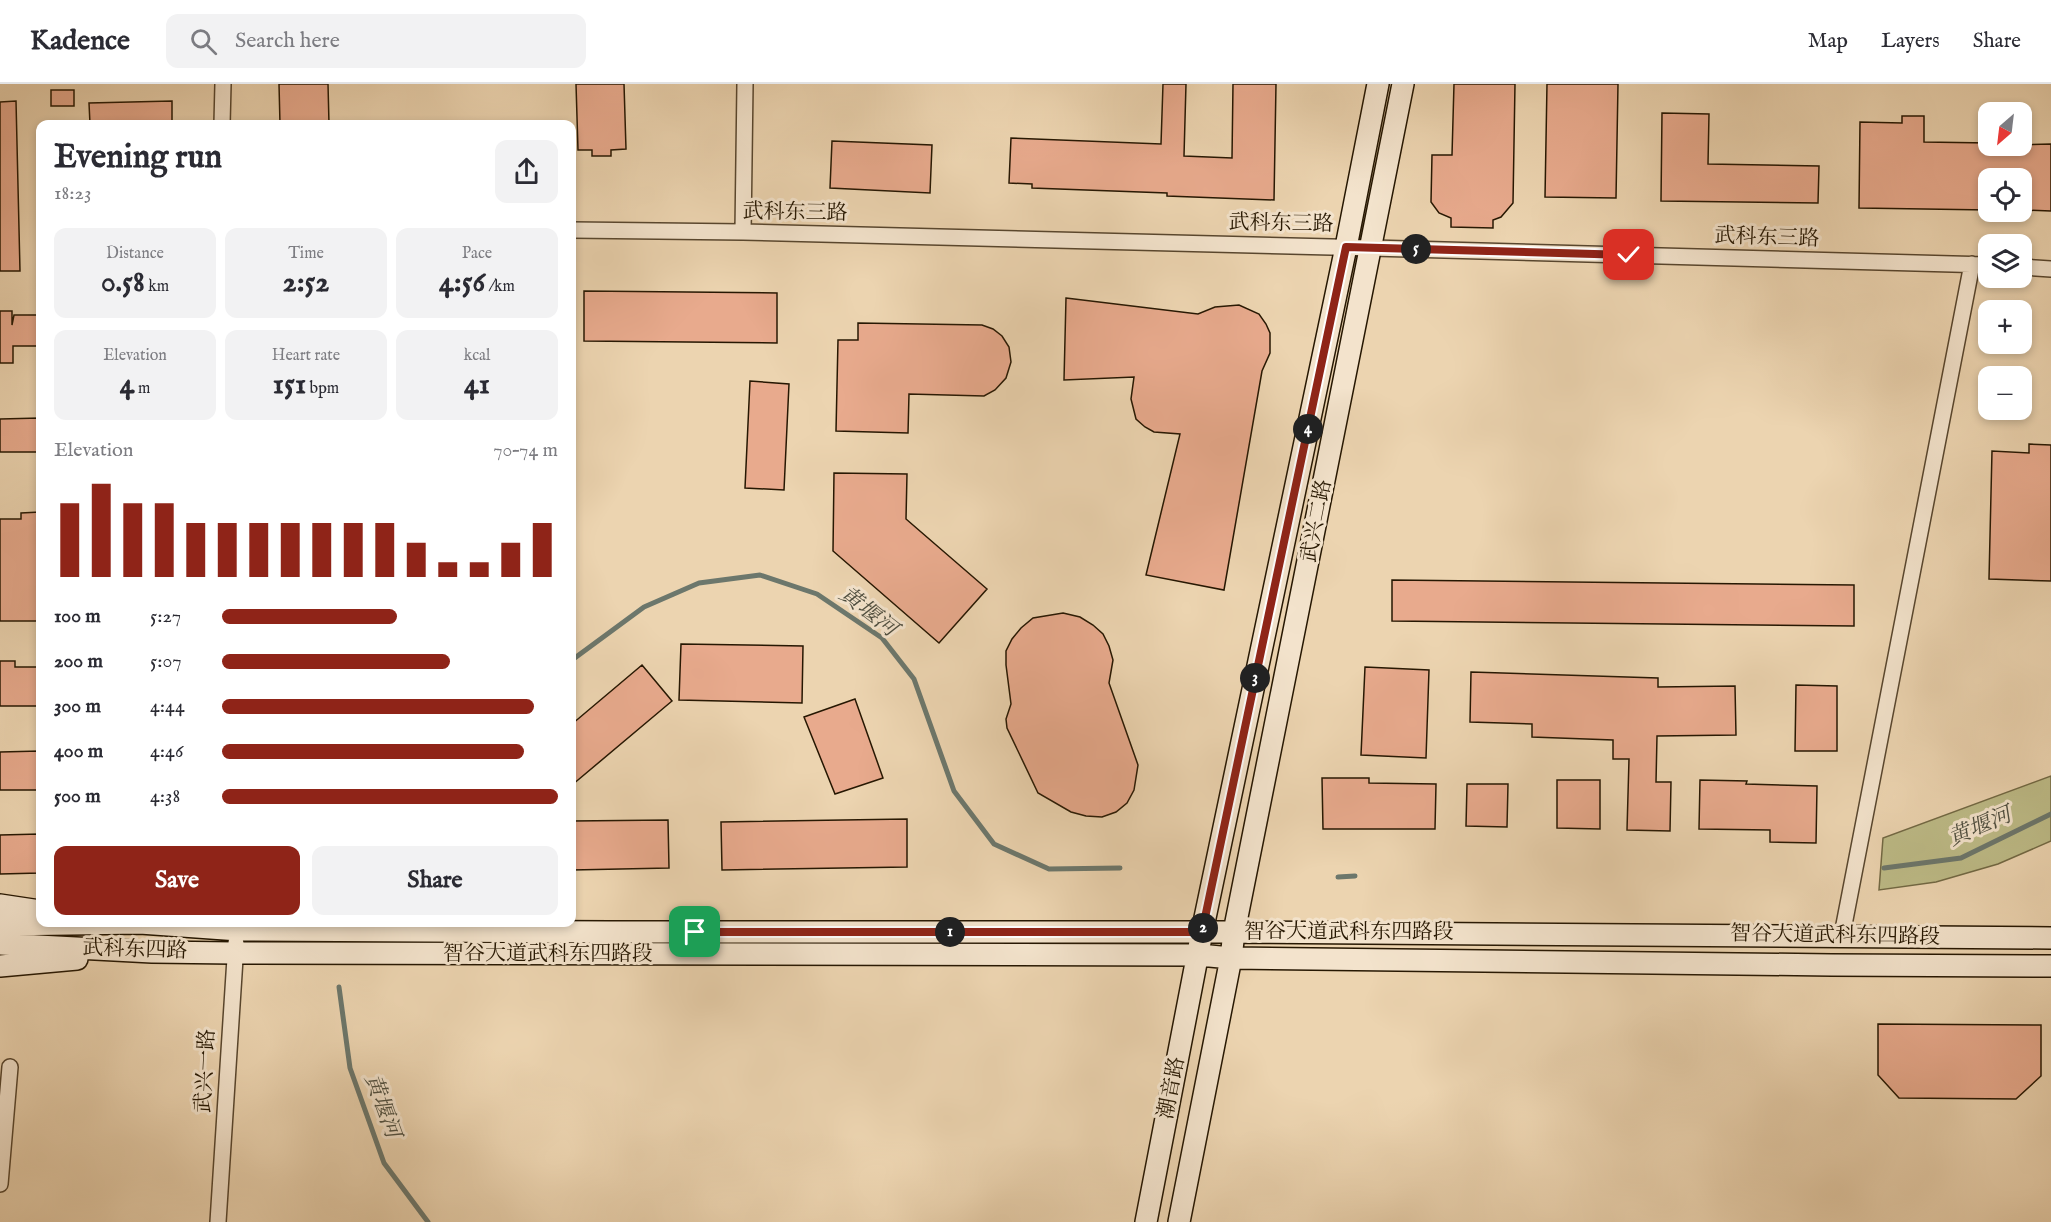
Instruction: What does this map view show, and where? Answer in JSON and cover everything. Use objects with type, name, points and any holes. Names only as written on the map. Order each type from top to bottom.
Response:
[{"type":"main road","name":"潮音路","points":[[1146,1222],[1202,932],[1378,84]]},
{"type":"main road","name":"武兴二路","points":[[1231,958],[1234,932],[1403,84]]},
{"type":"main road","points":[[0,905],[36,910]]},
{"type":"main road","name":"智谷大道武科东四路段","points":[[0,925],[36,924]]},
{"type":"main road","name":"智谷大道武科东四路段","points":[[299,927],[599,932],[1234,932],[2051,938]]},
{"type":"main road","name":"武科东四路","points":[[0,944],[152,952],[234,953]]},
{"type":"main road","points":[[0,966],[152,952]]},
{"type":"main road","name":"智谷大道武科东四路段","points":[[234,953],[1199,955],[1231,958],[2051,966]]},
{"type":"main road","name":"潮音路","points":[[1179,1222],[1231,958]]},
{"type":"street","points":[[222,120],[223,84]]},
{"type":"street","points":[[743,232],[745,84]]},
{"type":"street","name":"武科东三路","points":[[576,230],[743,232],[1978,264]]},
{"type":"street","points":[[1842,936],[1972,264]]},
{"type":"street","points":[[2032,268],[2051,269]]},
{"type":"street","name":"武兴一路","points":[[219,1222],[234,953],[239,927]]},
{"type":"street","points":[[0,1184],[10,1067]]},
{"type":"shaded area","points":[[2051,776],[2051,841],[1998,864],[1936,882],[1879,890],[1883,838]]},
{"type":"building","points":[[279,84],[328,84],[329,120],[280,120]]},
{"type":"building","points":[[576,84],[624,84],[626,149],[611,150],[611,156],[592,156],[592,150],[578,150]]},
{"type":"building","points":[[1163,84],[1186,84],[1184,156],[1232,158],[1233,84],[1276,84],[1274,200],[1032,188],[1032,184],[1009,183],[1011,138],[1161,144]]},
{"type":"building","points":[[1454,84],[1515,84],[1513,203],[1501,217],[1493,220],[1493,228],[1451,227],[1451,218],[1439,213],[1431,202],[1432,155],[1452,155]]},
{"type":"building","points":[[1547,84],[1618,84],[1616,198],[1545,197]]},
{"type":"building","points":[[51,90],[74,90],[74,106],[51,106]]},
{"type":"building","points":[[16,101],[20,271],[0,271],[0,102]]},
{"type":"building","points":[[172,101],[172,120],[90,120],[89,103]]},
{"type":"building","points":[[1662,113],[1709,114],[1708,164],[1819,166],[1818,203],[1661,201]]},
{"type":"building","points":[[1902,116],[1924,116],[1924,142],[1978,143],[1978,156],[2032,156],[2032,145],[2051,144],[2051,211],[2032,210],[2032,168],[1978,168],[1978,210],[1859,208],[1860,122],[1902,123]]},
{"type":"building","points":[[832,141],[932,145],[930,193],[830,188]]},
{"type":"building","points":[[584,291],[777,293],[777,343],[584,341]]},
{"type":"building","points":[[1066,298],[1198,314],[1215,307],[1239,305],[1259,314],[1266,324],[1270,333],[1270,353],[1262,371],[1224,590],[1146,575],[1180,434],[1154,432],[1136,419],[1131,399],[1134,377],[1064,380]]},
{"type":"building","points":[[0,311],[12,311],[12,325],[14,315],[36,315],[36,346],[13,346],[13,363],[0,363]]},
{"type":"building","points":[[858,323],[982,325],[1002,336],[1009,347],[1011,362],[1006,378],[995,390],[984,396],[909,394],[908,433],[836,431],[838,340],[858,340]]},
{"type":"building","points":[[750,381],[789,384],[784,490],[745,488]]},
{"type":"building","points":[[36,418],[36,452],[0,452],[0,419]]},
{"type":"building","points":[[2029,444],[2051,445],[2051,581],[1989,579],[1992,451],[2029,453]]},
{"type":"building","points":[[834,473],[907,474],[906,519],[987,589],[939,643],[833,551]]},
{"type":"building","points":[[36,512],[36,621],[0,621],[0,519],[21,519],[21,513]]},
{"type":"building","points":[[1392,580],[1854,585],[1854,626],[1392,621]]},
{"type":"building","points":[[1063,613],[1080,617],[1093,625],[1103,634],[1109,646],[1113,660],[1109,683],[1138,765],[1134,790],[1127,803],[1116,812],[1102,817],[1071,812],[1038,793],[1007,728],[1006,719],[1011,704],[1006,651],[1021,628],[1033,618]]},
{"type":"building","points":[[681,644],[803,646],[802,703],[679,700]]},
{"type":"building","points":[[0,661],[15,661],[15,667],[36,667],[36,706],[0,706]]},
{"type":"building","points":[[642,665],[672,701],[576,782],[576,721]]},
{"type":"building","points":[[1365,667],[1429,670],[1426,758],[1361,755]]},
{"type":"building","points":[[1471,672],[1658,678],[1658,687],[1735,686],[1736,735],[1657,736],[1656,782],[1671,782],[1670,831],[1627,830],[1629,759],[1613,759],[1613,740],[1532,737],[1532,724],[1470,722]]},
{"type":"building","points":[[1796,685],[1837,686],[1837,751],[1795,751]]},
{"type":"building","points":[[855,699],[883,778],[835,794],[804,717]]},
{"type":"building","points":[[36,751],[36,790],[0,790],[0,752]]},
{"type":"building","points":[[1322,778],[1369,778],[1369,783],[1436,784],[1435,829],[1323,829]]},
{"type":"building","points":[[1557,780],[1600,780],[1600,829],[1557,828]]},
{"type":"building","points":[[1700,780],[1817,786],[1816,843],[1770,842],[1770,830],[1699,829]]},
{"type":"building","points":[[1467,784],[1508,784],[1507,827],[1466,826]]},
{"type":"building","points":[[907,819],[907,867],[722,870],[721,822]]},
{"type":"building","points":[[668,820],[669,868],[576,870],[576,821]]},
{"type":"building","points":[[36,834],[36,873],[0,874],[0,835]]},
{"type":"building","points":[[1878,1024],[2041,1025],[2041,1076],[2016,1099],[1899,1098],[1878,1075]]},
{"type":"waterway","name":"黄堰河","points":[[576,657],[644,607],[699,583],[760,575],[817,594],[882,638],[914,679],[954,791],[994,844],[1049,869],[1120,868]]},
{"type":"waterway","name":"黄堰河","points":[[1884,868],[1961,858],[2051,814]]},
{"type":"waterway","name":"黄堰河","points":[[1338,877],[1355,876]]},
{"type":"waterway","name":"黄堰河","points":[[339,987],[350,1068],[384,1163],[428,1222]]},
{"type":"route","points":[[695,932],[1202,932],[1346,247],[1629,255]]}]
